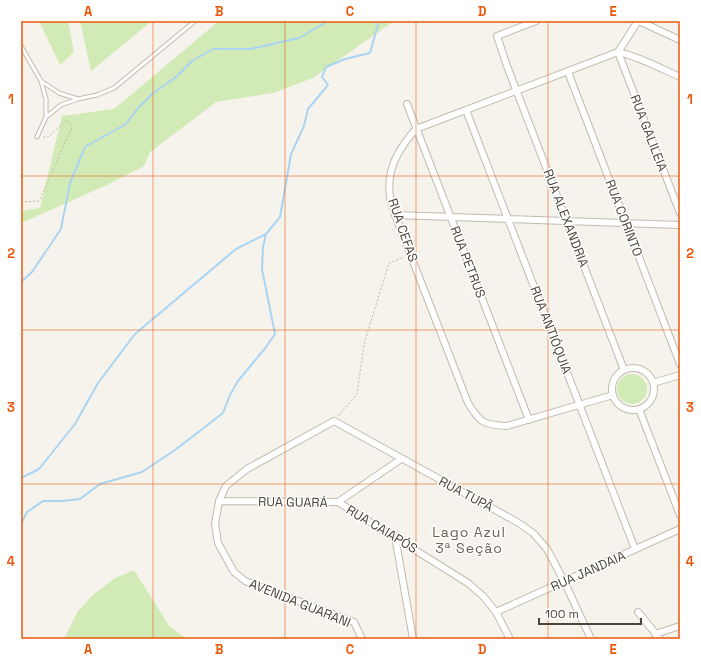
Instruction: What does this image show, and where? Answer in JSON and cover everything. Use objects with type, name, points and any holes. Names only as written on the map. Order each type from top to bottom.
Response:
[{"type":"street","name":"RUA ALEXANDRIA","points":[[536,21],[497,36],[507,66],[624,370]]},
{"type":"street","points":[[680,40],[639,21],[618,52],[642,59],[680,77]]},
{"type":"street","name":"RUA CEFAS","points":[[613,395],[507,426],[491,425],[477,417],[468,404],[395,215],[390,197],[390,178],[395,159],[404,142],[416,129],[618,52]]},
{"type":"street","name":"RUA GALILEIA","points":[[618,52],[680,213]]},
{"type":"street","name":"RUA CORINTO","points":[[568,72],[680,364]]},
{"type":"street","name":"RUA PETRUS","points":[[407,104],[528,420]]},
{"type":"street","name":"RUA ANTIÓQUIA","points":[[466,110],[635,549]]},
{"type":"street","points":[[395,215],[680,225]]},
{"type":"street","points":[[631,368],[645,372],[653,383],[652,396],[649,402],[639,409],[626,409],[620,406],[613,395],[613,383],[615,378],[624,370],[631,368]]},
{"type":"street","points":[[653,383],[680,375]]},
{"type":"street","points":[[639,409],[680,515]]},
{"type":"street","name":"RUA TUPÃ","points":[[334,421],[517,522],[528,530],[547,549],[564,581],[591,639]]},
{"type":"street","name":"AVENIDA GUARANI","points":[[334,421],[247,469],[226,486],[219,501],[215,524],[218,543],[234,572],[245,581],[354,622],[362,639]]},
{"type":"street","name":"RUA GUARÁ","points":[[219,501],[338,502],[402,459]]},
{"type":"street","name":"RUA CAIAPÓS","points":[[338,502],[395,536],[468,583],[496,612],[510,639]]},
{"type":"street","name":"RUA JANDAIA","points":[[496,612],[680,530]]},
{"type":"street","points":[[395,536],[413,639]]},
{"type":"street","points":[[638,612],[660,639]]},
{"type":"street","points":[[655,634],[680,626]]},
{"type":"lane","points":[[46,117],[61,105],[78,99],[98,95],[114,88],[195,21]]},
{"type":"lane","points":[[21,46],[41,81],[46,100],[46,117],[37,136]]},
{"type":"lane","points":[[41,81],[59,93],[78,99]]},
{"type":"path","points":[[21,202],[39,201],[72,127],[67,120],[48,137],[37,136]]},
{"type":"path","points":[[334,421],[357,394],[364,344],[389,263],[411,255]]},
{"type":"green space","points":[[39,21],[68,21],[74,52],[60,65]]},
{"type":"green space","points":[[80,21],[152,21],[91,71]]},
{"type":"green space","points":[[219,21],[394,21],[313,78],[273,93],[216,102],[150,152],[144,166],[107,185],[21,223],[21,211],[40,208],[62,116],[114,109]]},
{"type":"green space","points":[[632,374],[638,375],[646,383],[646,395],[638,403],[632,404],[626,403],[618,395],[617,389],[618,383],[626,375]]},
{"type":"green space","points":[[134,570],[170,627],[187,639],[64,639],[78,611],[93,595],[115,578]]},
{"type":"waterway","points":[[21,282],[32,272],[61,229],[70,183],[85,147],[126,124],[138,108],[152,94],[176,77],[192,61],[213,49],[250,49],[299,38],[328,21]]},
{"type":"waterway","points":[[21,524],[27,512],[43,501],[80,499],[100,484],[142,472],[175,450],[223,413],[230,395],[238,381],[275,334],[262,269],[263,247],[266,234],[280,217],[291,154],[304,126],[308,109],[328,85],[322,77],[326,67],[345,59],[370,53],[379,21]]},
{"type":"waterway","points":[[21,478],[39,469],[75,424],[98,383],[135,334],[236,249],[266,234]]},
{"type":"district","name":"Lago Azul 3ª Seção","points":[[469,540]]}]
